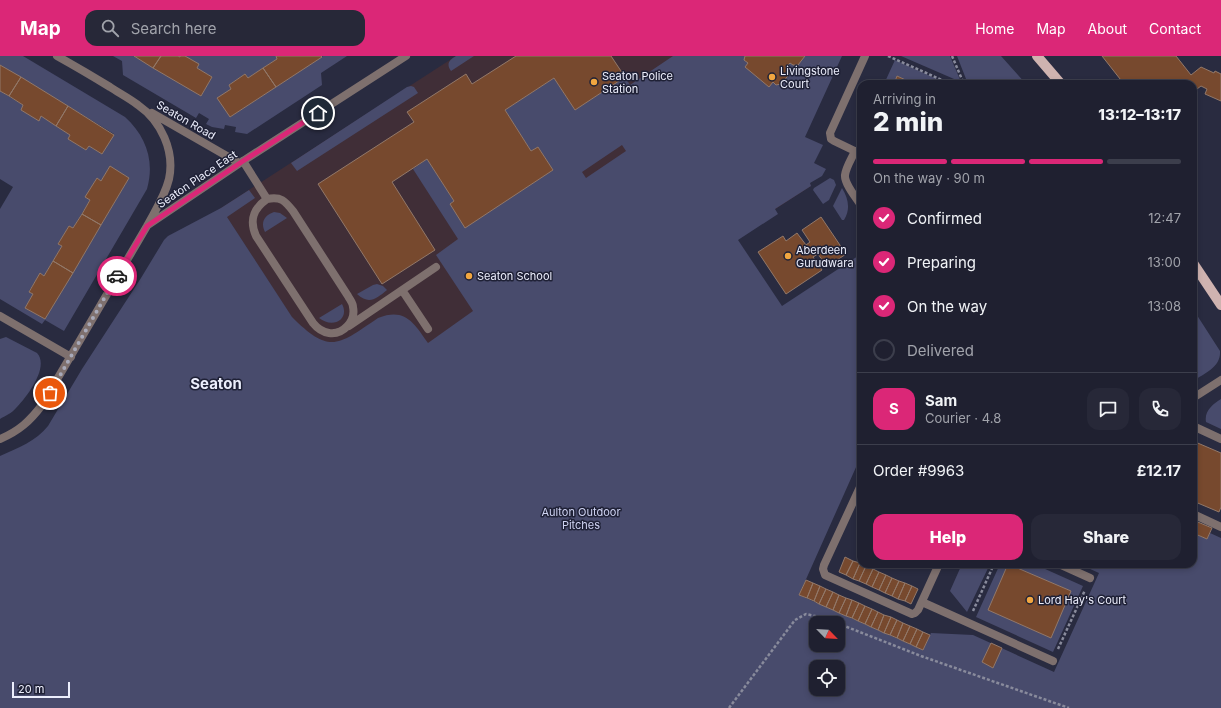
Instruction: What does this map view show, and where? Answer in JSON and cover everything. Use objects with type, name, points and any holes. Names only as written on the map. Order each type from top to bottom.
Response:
[{"type":"main road","points":[[1037,56],[1058,80]]},
{"type":"main road","points":[[1197,269],[1221,305]]},
{"type":"street","name":"Seaton Road","points":[[57,56],[142,108],[241,162]]},
{"type":"street","name":"Seaton Place East","points":[[0,439],[21,428],[32,418],[42,405],[147,226],[241,162],[406,56]]},
{"type":"street","points":[[857,152],[831,139],[830,133],[865,56]]},
{"type":"street","name":"Seaton Road","points":[[142,108],[162,132],[169,154],[170,167],[169,179],[165,190],[147,226]]},
{"type":"street","points":[[857,154],[845,173],[847,183],[857,199]]},
{"type":"street","points":[[241,162],[267,199]]},
{"type":"street","points":[[343,330],[351,321],[354,313],[352,303],[348,296],[284,201],[279,198],[267,199],[256,209],[253,216],[252,221],[256,236],[313,323],[320,330],[329,333],[343,330],[436,268]]},
{"type":"street","points":[[402,290],[428,329]]},
{"type":"street","points":[[0,316],[71,356]]},
{"type":"street","points":[[1197,395],[1221,380]]},
{"type":"street","points":[[1197,428],[1221,439]]},
{"type":"street","points":[[857,494],[824,565],[823,569],[825,575],[910,613],[915,613],[922,602],[937,568]]},
{"type":"street","points":[[1197,516],[1221,527]]},
{"type":"street","points":[[1068,568],[1090,578]]},
{"type":"street","points":[[922,602],[1053,661]]},
{"type":"path","points":[[888,56],[894,57],[943,80]]},
{"type":"path","points":[[952,56],[962,80]]},
{"type":"path","points":[[967,623],[992,568]]},
{"type":"path","points":[[1053,661],[1090,578]]},
{"type":"path","points":[[728,708],[795,620],[806,614],[824,618],[921,656],[1070,708]]},
{"type":"shaded area","name":"Seaton School","points":[[456,56],[728,56],[811,186],[385,462],[221,208]]},
{"type":"green space","points":[[0,56],[23,56],[125,117],[138,132],[147,150],[150,169],[147,189],[64,331],[45,320],[42,324],[0,299],[0,209],[13,187],[0,179],[0,91],[23,105],[21,110],[38,120],[41,116],[70,135],[68,139],[86,150],[89,146],[102,154],[114,134],[0,65]],"holes":[[[110,167],[129,178],[45,319],[25,308],[33,294],[29,291],[40,274],[44,276],[62,246],[58,244],[69,226],[73,228],[90,200],[86,197],[97,178],[101,181]]]},
{"type":"green space","points":[[113,56],[134,56],[201,96],[212,77],[197,68],[185,56],[276,56],[277,59],[248,78],[245,74],[229,85],[231,89],[230,117],[323,56],[347,56],[321,73],[322,85],[247,134],[235,132],[236,127],[225,125],[224,129],[212,127],[206,124],[209,119],[199,113],[196,118],[123,75],[122,61]]},
{"type":"green space","points":[[456,56],[474,56],[451,71],[449,62]]},
{"type":"green space","name":"Aulton Outdoor Pitches","points":[[673,56],[842,56],[805,137],[823,145],[814,163],[826,169],[822,176],[810,183],[811,186],[775,209],[778,214],[738,240],[782,306],[857,257],[857,465],[799,595],[923,650],[931,633],[973,635],[1054,672],[1099,573],[1088,568],[1197,568],[1197,535],[1207,539],[1210,533],[1221,538],[1221,708],[0,708],[0,456],[32,440],[48,426],[82,369],[164,240],[168,236],[221,208],[249,190],[255,198],[227,217],[292,317],[305,329],[316,337],[325,341],[334,342],[343,340],[353,335],[378,318],[395,314],[408,319],[413,323],[428,343],[473,311],[436,255],[458,239],[413,169],[427,159],[454,201],[450,204],[465,227],[553,170],[538,147],[531,151],[505,110],[554,78],[575,110],[625,77],[630,85]],"holes":[[[622,145],[626,151],[586,178],[582,172]]]},
{"type":"green space","points":[[901,56],[950,56],[960,80],[956,80]]},
{"type":"green space","points":[[957,56],[1001,56],[1022,80],[966,80]]},
{"type":"green space","points":[[895,60],[939,80],[906,80],[897,76],[896,80],[886,80]]},
{"type":"green space","points":[[407,87],[414,87],[418,93],[297,171],[291,163]]},
{"type":"green space","points":[[830,178],[834,180],[836,185],[829,200],[823,204],[813,190]]},
{"type":"green space","points":[[842,188],[848,204],[844,220],[842,220],[833,206]]},
{"type":"green space","points":[[274,212],[280,213],[287,218],[265,232],[263,225],[264,219]]},
{"type":"green space","points":[[377,284],[383,286],[387,290],[372,300],[365,299],[357,294],[373,285]]},
{"type":"green space","points":[[342,304],[344,314],[339,321],[330,323],[319,318]]},
{"type":"green space","points":[[1197,315],[1220,351],[1218,361],[1207,372],[1197,378]]},
{"type":"green space","points":[[6,337],[37,353],[41,366],[35,382],[25,397],[13,411],[0,419],[0,339]]},
{"type":"green space","points":[[1221,399],[1221,429],[1206,422],[1206,414],[1215,403]]},
{"type":"green space","points":[[960,568],[988,568],[967,612],[950,591]]},
{"type":"green space","name":"Lord Hay's Court","points":[[998,568],[1043,568],[1083,586],[1053,652],[976,617]]},
{"type":"building","points":[[134,56],[161,56],[153,68]]},
{"type":"building","points":[[161,56],[185,56],[199,64],[197,68],[212,77],[201,96],[153,68]]},
{"type":"building","points":[[276,56],[322,57],[276,87],[263,68],[277,59]]},
{"type":"building","points":[[516,56],[611,56],[625,77],[575,110],[554,78],[505,110],[531,151],[538,147],[553,170],[465,228],[450,204],[454,201],[427,159],[392,182],[435,250],[382,284],[318,184],[414,122],[407,112],[466,74],[472,84]]},
{"type":"building","name":"Livingstone Court","points":[[745,56],[805,56],[798,65],[793,65],[790,63],[786,67],[792,71],[781,84],[776,85],[773,82],[769,87],[745,67],[748,63],[744,60]]},
{"type":"building","points":[[1102,56],[1176,56],[1191,75],[1201,67],[1214,73],[1215,71],[1221,74],[1221,101],[1205,94],[1207,89],[1201,86],[1197,89],[1197,80],[1121,80]]},
{"type":"building","points":[[0,65],[21,77],[9,96],[0,91]]},
{"type":"building","points":[[263,68],[276,87],[230,117],[217,98],[231,89],[229,85],[245,74],[248,78]]},
{"type":"building","points":[[897,76],[906,80],[896,80]]},
{"type":"building","points":[[21,77],[68,106],[56,126],[41,116],[39,121],[21,110],[23,105],[9,96]]},
{"type":"building","points":[[68,106],[114,135],[102,154],[89,146],[86,150],[68,139],[70,135],[56,126]]},
{"type":"building","points":[[110,166],[129,178],[101,225],[82,214],[90,200],[85,197],[97,178],[101,181]]},
{"type":"building","points":[[82,214],[101,225],[73,273],[53,261],[62,246],[58,244],[69,226],[73,228]]},
{"type":"building","name":"Aberdeen Gurudwara","points":[[821,217],[846,254],[827,267],[818,254],[813,257],[822,270],[786,294],[758,252],[783,236],[786,241],[797,233],[806,245],[810,242],[802,230]]},
{"type":"building","points":[[53,261],[73,273],[45,319],[25,308],[33,294],[29,292],[40,273],[44,276]]},
{"type":"building","points":[[1197,443],[1221,453],[1221,507],[1219,512],[1197,503]]},
{"type":"building","points":[[1197,522],[1212,528],[1207,539],[1197,535]]},
{"type":"building","points":[[845,557],[853,561],[846,575],[839,572]]},
{"type":"building","points":[[853,561],[857,562],[858,568],[853,579],[846,575]]},
{"type":"building","points":[[858,568],[865,568],[859,581],[853,579]]},
{"type":"building","points":[[865,568],[873,569],[866,584],[859,581]]},
{"type":"building","name":"Lord Hay's Court","points":[[1006,568],[1017,568],[1071,591],[1051,638],[988,610]]},
{"type":"building","points":[[873,569],[879,572],[872,587],[866,584]]},
{"type":"building","points":[[879,572],[886,575],[879,590],[872,587]]},
{"type":"building","points":[[886,575],[892,578],[885,593],[879,590]]},
{"type":"building","points":[[892,578],[899,581],[892,596],[885,593]]},
{"type":"building","points":[[806,580],[813,583],[807,598],[799,595]]},
{"type":"building","points":[[899,581],[905,583],[898,599],[892,596]]},
{"type":"building","points":[[813,583],[820,586],[814,601],[807,598]]},
{"type":"building","points":[[905,583],[912,586],[905,601],[898,599]]},
{"type":"building","points":[[820,586],[826,589],[819,604],[814,601]]},
{"type":"building","points":[[912,586],[918,589],[911,604],[905,601]]},
{"type":"building","points":[[826,589],[833,592],[826,607],[819,604]]},
{"type":"building","points":[[833,592],[839,595],[833,610],[826,607]]},
{"type":"building","points":[[839,595],[846,598],[839,613],[833,610]]},
{"type":"building","points":[[846,598],[852,600],[846,616],[839,613]]},
{"type":"building","points":[[852,600],[859,603],[852,618],[846,616]]},
{"type":"building","points":[[859,603],[865,606],[858,621],[852,618]]},
{"type":"building","points":[[865,606],[872,609],[865,624],[858,621]]},
{"type":"building","points":[[872,609],[878,612],[871,627],[865,624]]},
{"type":"building","points":[[878,612],[884,615],[878,630],[871,627]]},
{"type":"building","points":[[884,615],[891,617],[884,633],[878,630]]},
{"type":"building","points":[[891,617],[897,620],[890,635],[884,633]]},
{"type":"building","points":[[897,620],[903,623],[897,638],[890,635]]},
{"type":"building","points":[[903,623],[910,626],[903,641],[897,638]]},
{"type":"building","points":[[910,626],[917,629],[910,644],[903,641]]},
{"type":"building","points":[[917,629],[923,632],[916,647],[910,644]]},
{"type":"building","points":[[923,632],[930,635],[923,650],[916,647]]},
{"type":"building","points":[[991,643],[1002,648],[993,668],[982,662]]},
{"type":"way so far","points":[[50,393],[117,276]]},
{"type":"place","name":"Livingstone Court","points":[[772,77]]},
{"type":"place","name":"Seaton Police Station","points":[[594,82]]},
{"type":"place","name":"Aberdeen Gurudwara","points":[[788,256]]},
{"type":"place","name":"Seaton School","points":[[469,276]]},
{"type":"place","name":"Lord Hay's Court","points":[[1030,600]]},
{"type":"district","name":"Seaton","points":[[216,384]]},
{"type":"route","points":[[117,276],[147,226],[243,161],[318,113]]}]
